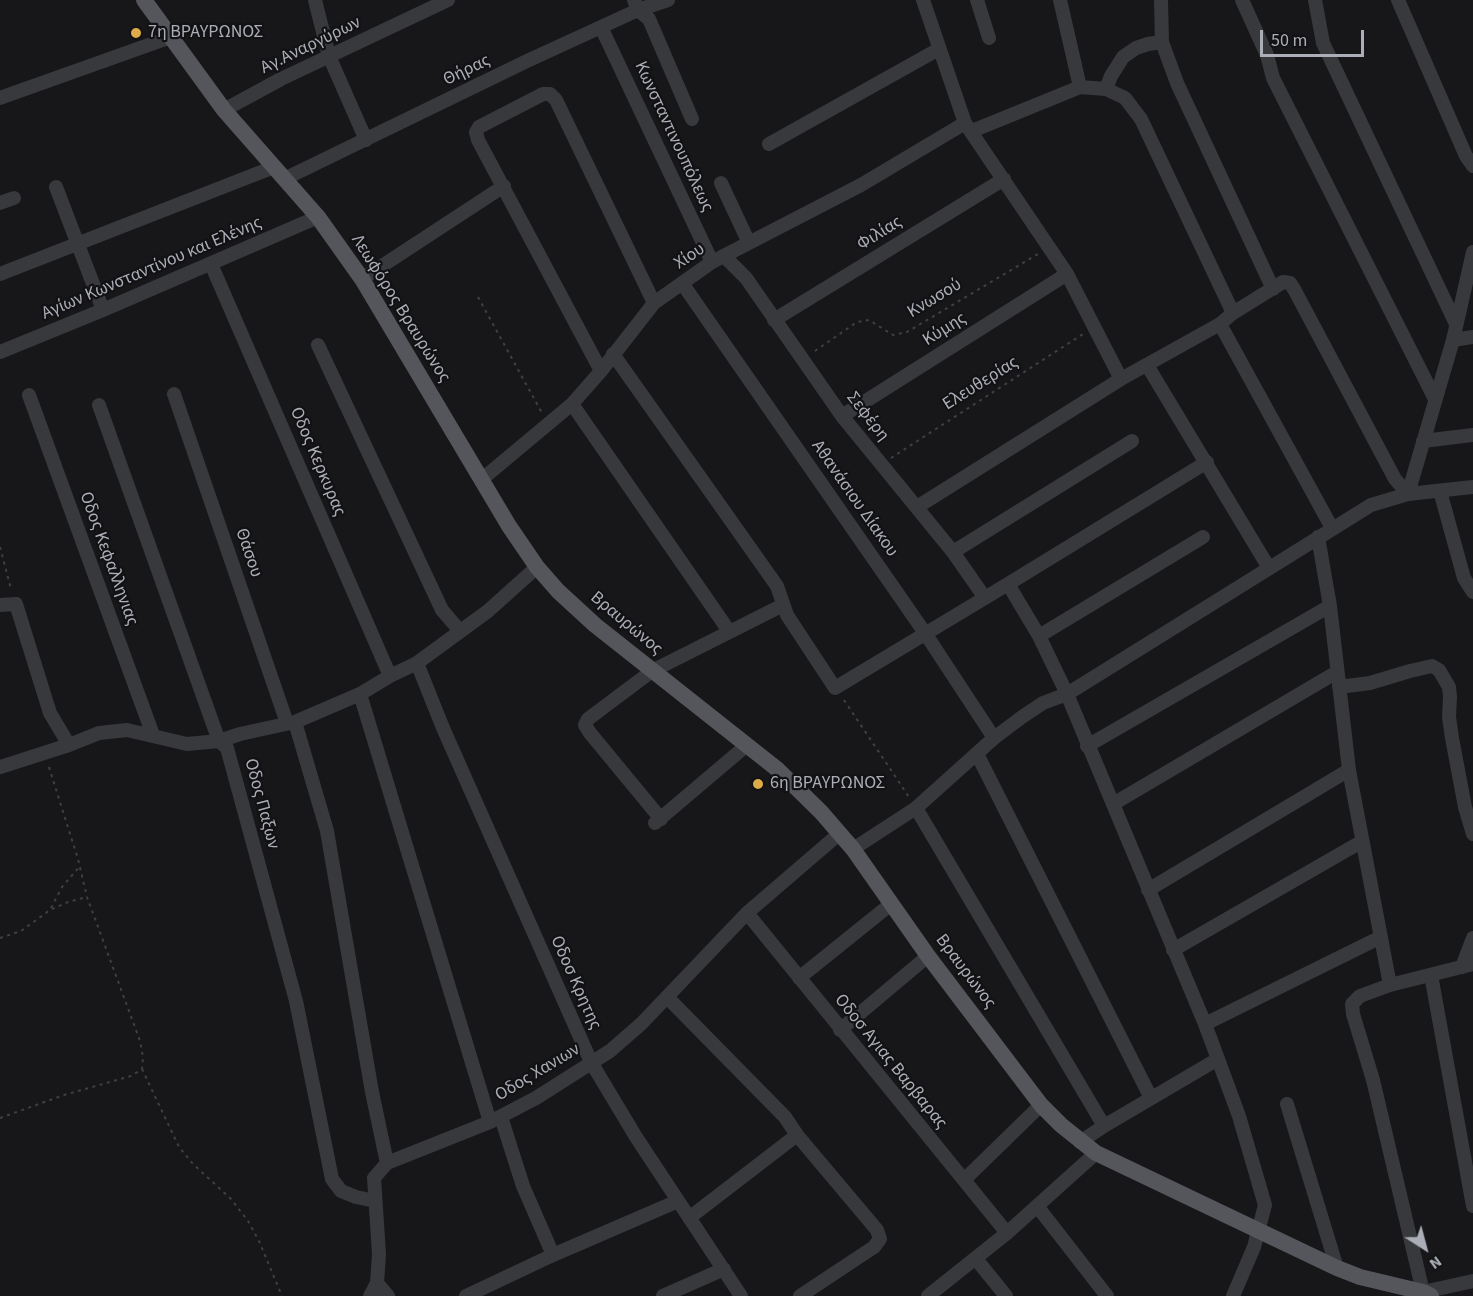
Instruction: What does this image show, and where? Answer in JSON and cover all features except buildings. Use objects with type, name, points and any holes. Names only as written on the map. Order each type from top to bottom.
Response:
[{"type":"main road","name":"Λεωφόρος Βραυρώνος","points":[[144,0],[224,110],[318,218],[362,279],[481,480],[537,567]]},
{"type":"main road","name":"Βραυρώνος","points":[[537,567],[558,591],[652,671],[747,745],[799,790],[840,833],[928,956],[1041,1105],[1080,1142],[1096,1153],[1336,1268],[1425,1295]]},
{"type":"street","points":[[315,0],[329,56],[366,140]]},
{"type":"street","name":"Αγ.Αναργύρων","points":[[224,110],[329,56],[448,0]]},
{"type":"street","name":"Θήρας","points":[[0,274],[78,243],[366,140],[601,27],[636,5],[668,0]]},
{"type":"street","points":[[923,0],[968,127],[1067,274],[1121,379]]},
{"type":"street","points":[[977,0],[989,38]]},
{"type":"street","points":[[1060,0],[1080,87],[1106,89],[1125,98],[1141,119],[1233,313]]},
{"type":"street","points":[[1161,0],[1162,42],[1177,83],[1273,289]]},
{"type":"street","points":[[1242,0],[1267,55],[1273,78],[1435,399]]},
{"type":"street","points":[[1315,0],[1323,43],[1456,324]]},
{"type":"street","points":[[1398,0],[1473,166]]},
{"type":"street","points":[[636,5],[649,19],[692,119]]},
{"type":"street","name":"Κωνσταντινουπόλεως","points":[[601,27],[718,259]]},
{"type":"street","points":[[0,98],[171,37]]},
{"type":"street","points":[[1106,89],[1123,57],[1136,48],[1162,42]]},
{"type":"street","points":[[769,144],[939,49]]},
{"type":"street","name":"Χίου","points":[[481,480],[572,404],[654,303],[718,259],[968,127],[1080,87]]},
{"type":"street","points":[[601,371],[476,132],[479,127],[543,94],[550,94],[556,100],[654,303]]},
{"type":"street","name":"Φιλίας","points":[[774,320],[1004,178]]},
{"type":"street","points":[[721,183],[749,243]]},
{"type":"street","points":[[362,279],[504,186]]},
{"type":"street","points":[[56,187],[103,310]]},
{"type":"street","points":[[0,203],[14,198]]},
{"type":"street","name":"Αγίων Κωνσταντίνου και Ελένης","points":[[0,352],[318,218]]},
{"type":"street","points":[[1408,494],[1453,340],[1473,252]]},
{"type":"street","name":"Σεφέρη","points":[[718,259],[746,278],[842,416],[953,552],[985,598]]},
{"type":"street","name":"Οδος Κερκυρας","points":[[211,264],[390,675]]},
{"type":"street","name":"Κύμης","points":[[842,416],[1067,274]]},
{"type":"street","points":[[916,507],[1121,379],[1220,324],[1233,313],[1283,282],[1290,283],[1294,289],[1395,479],[1408,494]]},
{"type":"street","name":"Αθανάσιου Δίακου","points":[[682,283],[925,633],[994,738]]},
{"type":"street","points":[[1220,324],[1332,528]]},
{"type":"street","points":[[1453,340],[1473,337]]},
{"type":"street","points":[[318,345],[442,610],[460,632]]},
{"type":"street","points":[[613,354],[777,586],[787,615],[835,688],[1207,462]]},
{"type":"street","points":[[1147,365],[1269,568]]},
{"type":"street","name":"Θάσου","points":[[174,394],[327,831],[372,1092],[387,1163]]},
{"type":"street","name":"Οδος Κεφαλληνιας","points":[[30,395],[153,735]]},
{"type":"street","points":[[572,404],[729,631]]},
{"type":"street","name":"Οδος Παξων","points":[[99,405],[219,741],[227,748],[296,1001],[332,1179],[341,1191],[375,1201]]},
{"type":"street","points":[[1423,441],[1473,435]]},
{"type":"street","points":[[953,552],[1132,441]]},
{"type":"street","points":[[853,849],[916,808],[994,738],[1043,703],[1067,694],[1371,505],[1408,494],[1473,487]]},
{"type":"street","points":[[1440,491],[1464,578],[1473,592]]},
{"type":"street","points":[[1039,636],[1203,537]]},
{"type":"street","points":[[1318,537],[1330,606],[1349,770],[1390,985]]},
{"type":"street","points":[[0,767],[99,734],[127,730],[187,744],[219,741],[291,723],[360,694],[390,675],[417,663],[489,611],[537,567]]},
{"type":"street","points":[[1008,584],[1039,636],[1067,694],[1204,1024],[1239,1116],[1265,1205],[1260,1231],[1235,1291],[1248,1296]]},
{"type":"street","points":[[0,605],[16,603],[50,712],[69,745]]},
{"type":"street","points":[[747,745],[657,822],[585,725],[588,719],[652,671],[783,605]]},
{"type":"street","points":[[1087,746],[1330,606]]},
{"type":"street","name":"Οδοσ Κρητης","points":[[417,663],[443,728],[591,1062],[636,1137],[741,1296]]},
{"type":"street","points":[[1339,687],[1371,683],[1410,670],[1432,666],[1444,676],[1450,697],[1449,717],[1452,738],[1465,807],[1473,834]]},
{"type":"street","points":[[1113,804],[1337,672]]},
{"type":"street","points":[[360,694],[496,1119],[553,1255]]},
{"type":"street","points":[[977,754],[1151,1098]]},
{"type":"street","points":[[1148,890],[1349,770]]},
{"type":"street","points":[[916,808],[1104,1126]]},
{"type":"street","name":"Οδος Χανιων","points":[[387,1163],[496,1119],[536,1098],[618,1044],[641,1024],[747,913],[840,833]]},
{"type":"street","points":[[1173,950],[1361,842]]},
{"type":"street","points":[[799,978],[891,904]]},
{"type":"street","name":"Οδοσ Αγιας Βαρβαρας","points":[[747,913],[1007,1233]]},
{"type":"street","points":[[1204,1024],[1380,938]]},
{"type":"street","points":[[1473,938],[1468,965],[1390,985],[1360,996],[1353,1004],[1353,1014],[1373,1080],[1425,1295],[1473,1281]]},
{"type":"street","points":[[840,1030],[928,956]]},
{"type":"street","points":[[1431,975],[1473,1206]]},
{"type":"street","points":[[667,997],[785,1117],[798,1136],[877,1230],[880,1239],[874,1247],[800,1296]]},
{"type":"street","points":[[1080,1142],[1218,1059]]},
{"type":"street","points":[[1287,1104],[1336,1268]]},
{"type":"street","points":[[964,1180],[1041,1105]]},
{"type":"street","points":[[689,1218],[798,1136]]},
{"type":"street","points":[[928,1296],[1007,1233],[1096,1153]]},
{"type":"street","points":[[370,1296],[377,1283],[379,1254],[374,1178],[387,1163]]},
{"type":"street","points":[[466,1296],[553,1255],[678,1201]]},
{"type":"street","points":[[1037,1206],[1107,1296]]},
{"type":"street","points":[[976,1258],[1006,1296]]},
{"type":"street","points":[[663,1296],[724,1269]]},
{"type":"street","points":[[377,1283],[388,1296]]},
{"type":"path","name":"Κνωσού","points":[[802,359],[858,322],[869,320],[892,335],[907,332],[1050,247]]},
{"type":"path","points":[[478,297],[548,423]]},
{"type":"path","name":"Ελευθερίας","points":[[882,464],[1095,327]]},
{"type":"path","points":[[0,547],[16,603]]},
{"type":"path","points":[[835,688],[916,808]]},
{"type":"path","points":[[45,753],[80,866],[87,897],[140,1041],[142,1069],[179,1147],[193,1164],[231,1199],[248,1221],[282,1296]]},
{"type":"path","points":[[50,910],[62,887],[80,866]]},
{"type":"path","points":[[0,938],[21,931],[50,910],[87,897]]},
{"type":"path","points":[[0,1118],[64,1095],[131,1076],[142,1069]]},
{"type":"place","name":"7η ΒΡΑΥΡΩΝΟΣ","points":[[136,33]]},
{"type":"place","name":"6η ΒΡΑΥΡΩΝΟΣ","points":[[758,784]]}]
